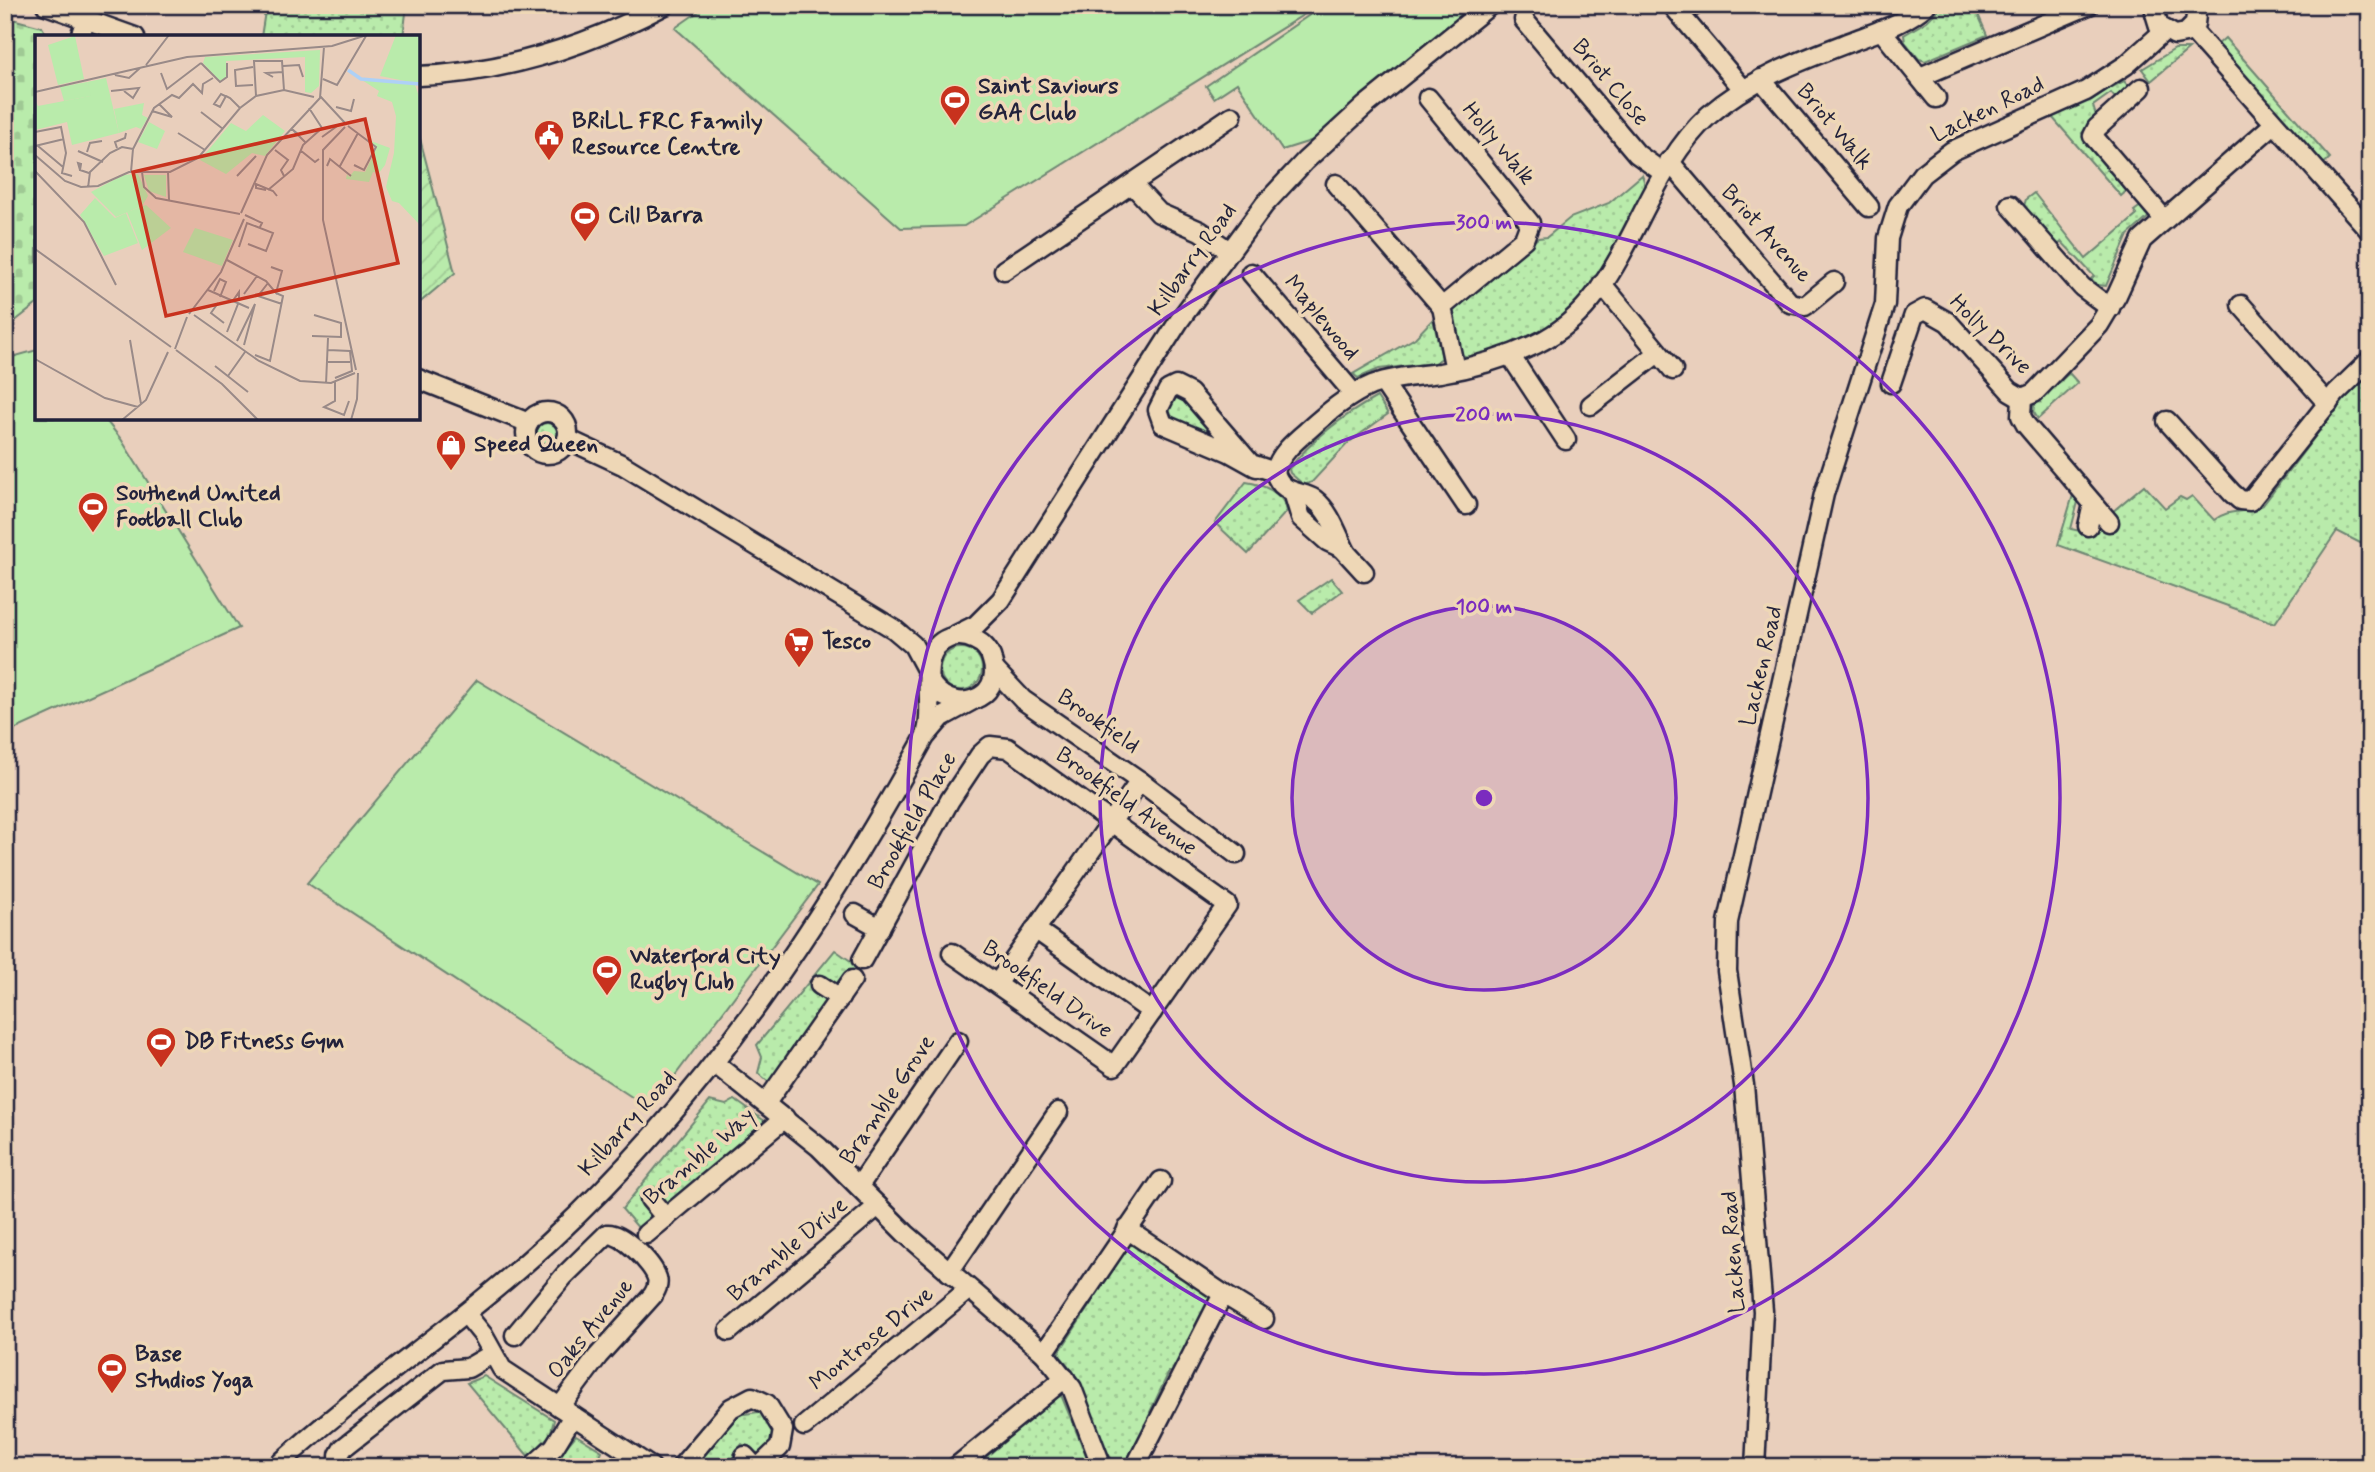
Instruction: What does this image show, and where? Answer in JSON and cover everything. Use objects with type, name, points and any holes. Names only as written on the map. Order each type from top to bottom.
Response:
[{"type":"street","points":[[46,5],[130,35]]},
{"type":"street","points":[[420,76],[491,68],[534,57],[595,37],[665,5]]},
{"type":"street","name":"Kilbarry Road","points":[[949,638],[976,625],[1001,600],[1172,331],[1228,250],[1284,183],[1335,133],[1490,5]]},
{"type":"street","points":[[1672,5],[1743,89]]},
{"type":"street","points":[[1275,472],[1280,460],[1300,437],[1354,394],[1383,382],[1455,370],[1510,355],[1563,328],[1602,284],[1665,167],[1700,124],[1743,89],[1761,79],[1906,19],[1926,5]]},
{"type":"street","points":[[1920,77],[2089,5]]},
{"type":"street","points":[[2157,5],[2156,20],[2164,31],[2175,35],[2191,29],[2198,18],[2197,5]]},
{"type":"street","points":[[81,35],[86,19]]},
{"type":"street","name":"Briot Close","points":[[1524,20],[1641,158],[1665,167]]},
{"type":"street","points":[[2191,29],[2370,231]]},
{"type":"street","points":[[1881,30],[1936,98]]},
{"type":"street","name":"Lacken Road","points":[[1755,1467],[1763,1311],[1744,1085],[1727,971],[1728,922],[1824,494],[1883,311],[1890,226],[1903,196],[1936,162],[1971,141],[2086,91],[2133,61],[2164,31]]},
{"type":"street","name":"Briot Walk","points":[[1761,79],[1869,207]]},
{"type":"street","points":[[2141,88],[2096,128],[2093,136],[2164,219]]},
{"type":"street","name":"Holly Walk","points":[[1428,98],[1530,223],[1524,239],[1442,307]]},
{"type":"street","points":[[1004,270],[1232,116]]},
{"type":"street","points":[[2109,522],[2026,425],[2021,416],[2022,398],[2034,393],[2075,354],[2110,308],[2138,245],[2164,219],[2274,124]]},
{"type":"street","name":"Briot Avenue","points":[[1665,167],[1785,299],[1800,306],[1822,303],[1835,282]]},
{"type":"street","points":[[1132,184],[1159,214],[1200,231],[1228,250]]},
{"type":"street","points":[[1336,184],[1442,307],[1455,370]]},
{"type":"street","points":[[2010,205],[2082,287],[2110,308]]},
{"type":"street","name":"Maplewood","points":[[1251,273],[1354,394]]},
{"type":"street","points":[[1602,284],[1673,370]]},
{"type":"street","points":[[2241,305],[2328,404]]},
{"type":"street","name":"Holly Drive","points":[[1891,383],[1914,315],[1926,309],[1945,319],[2011,391],[2022,398]]},
{"type":"street","points":[[1591,405],[1658,353]]},
{"type":"street","points":[[1510,355],[1566,440]]},
{"type":"street","points":[[2167,421],[2232,493],[2247,501],[2258,495],[2328,404],[2370,360]]},
{"type":"street","points":[[420,380],[483,402],[529,423]]},
{"type":"street","points":[[1383,382],[1466,505]]},
{"type":"street","points":[[1256,467],[1190,393],[1176,386],[1168,390],[1158,410],[1163,424],[1223,449],[1256,467],[1275,472],[1279,480],[1293,492],[1314,499],[1339,533],[1345,551],[1364,572]]},
{"type":"street","points":[[545,412],[558,416],[567,426],[567,439],[559,450],[540,453],[528,440],[529,423],[545,412]]},
{"type":"street","points":[[567,439],[623,465],[894,629],[913,645],[934,690],[953,702],[979,697],[993,678],[993,665],[981,643],[973,638],[924,639],[894,629]]},
{"type":"street","points":[[2088,526],[2093,504]]},
{"type":"street","name":"Kilbarry Road","points":[[993,665],[992,630],[1001,600]]},
{"type":"street","points":[[928,676],[931,653],[949,638]]},
{"type":"street","name":"Brookfield","points":[[993,665],[1023,700],[1140,781],[997,984]]},
{"type":"street","name":"Kilbarry Road","points":[[925,737],[931,712],[928,676]]},
{"type":"street","name":"Kilbarry Road","points":[[277,1466],[334,1415],[466,1314],[600,1193],[714,1063],[818,920],[925,737],[942,717],[979,697]]},
{"type":"street","name":"Brookfield","points":[[979,697],[1023,700]]},
{"type":"street","name":"Brookfield Avenue","points":[[995,744],[1008,748],[1227,905],[1152,1012]]},
{"type":"street","name":"Brookfield Place","points":[[862,960],[950,800],[985,749],[995,744]]},
{"type":"street","points":[[1140,781],[1236,854]]},
{"type":"street","name":"Brookfield Place","points":[[855,914],[880,928]]},
{"type":"street","points":[[1035,929],[1152,1012]]},
{"type":"street","name":"Brookfield Drive","points":[[952,953],[1114,1066],[1152,1012]]},
{"type":"street","points":[[766,1103],[852,980]]},
{"type":"street","points":[[820,985],[839,998]]},
{"type":"street","name":"Bramble Grove","points":[[859,1186],[958,1041]]},
{"type":"street","points":[[714,1063],[785,1118],[950,1272],[1044,1353],[1065,1378],[1078,1403],[1101,1465]]},
{"type":"street","points":[[950,1272],[1058,1112]]},
{"type":"street","name":"Bramble Way","points":[[646,1234],[785,1118]]},
{"type":"street","points":[[1044,1353],[1161,1181]]},
{"type":"street","points":[[650,1199],[666,1218]]},
{"type":"street","name":"Bramble Drive","points":[[729,1331],[878,1206]]},
{"type":"street","points":[[1128,1229],[1264,1319]]},
{"type":"street","name":"Oaks Avenue","points":[[515,1335],[564,1276],[607,1234],[622,1237],[655,1273],[658,1284],[653,1295],[598,1356],[567,1412]]},
{"type":"street","name":"Montrose Drive","points":[[804,1426],[969,1289]]},
{"type":"street","points":[[1135,1467],[1223,1294]]},
{"type":"street","points":[[466,1314],[483,1335],[502,1369],[651,1467]]},
{"type":"street","points":[[340,1467],[339,1455],[343,1448],[443,1370],[468,1368],[492,1354]]},
{"type":"street","points":[[956,1467],[1065,1378]]},
{"type":"street","points":[[681,1467],[731,1408],[752,1397],[766,1404],[783,1430],[780,1447],[753,1463]]},
{"type":"street","points":[[535,1466],[554,1447],[567,1412]]},
{"type":"green space","points":[[266,5],[407,5],[403,35],[261,35]]},
{"type":"green space","name":"Saint Saviours GAA Club","points":[[708,5],[1319,5],[964,226],[901,228],[675,28]]},
{"type":"green space","points":[[1324,5],[1480,5],[1317,139],[1282,150],[1237,83],[1214,98],[1206,86]]},
{"type":"green space","points":[[1943,5],[1974,5],[1987,35],[1925,61],[1919,59],[1905,42],[1904,35],[1927,21]]},
{"type":"green space","points":[[5,17],[42,27],[47,35],[35,35],[35,306],[5,329]]},
{"type":"green space","points":[[2225,38],[2330,158],[2321,166],[2217,45]]},
{"type":"green space","points":[[2175,49],[2189,49],[2151,81],[2142,69]]},
{"type":"green space","points":[[2124,81],[2130,88],[2116,99],[2111,93],[2093,106],[2097,119],[2082,133],[2129,189],[2121,196],[2052,117]]},
{"type":"green space","points":[[420,139],[455,273],[420,302]]},
{"type":"green space","points":[[1642,175],[1646,187],[1619,241],[1589,288],[1571,308],[1525,340],[1476,356],[1467,357],[1459,353],[1451,313],[1456,303],[1538,238],[1547,237],[1570,218],[1609,203]]},
{"type":"green space","points":[[2034,193],[2086,259],[2137,215],[2134,211],[2142,205],[2151,215],[2128,235],[2106,286],[2098,285],[2091,279],[2094,276],[2062,242],[2054,247],[2023,210],[2026,199]]},
{"type":"green space","points":[[1433,319],[1442,358],[1434,363],[1379,369],[1358,378],[1353,374],[1415,338]]},
{"type":"green space","name":"Southend United Football Club","points":[[35,351],[35,420],[106,420],[121,439],[239,628],[5,734],[5,359]]},
{"type":"green space","points":[[2069,373],[2078,383],[2038,419],[2033,411],[2034,406]]},
{"type":"green space","points":[[2370,374],[2370,548],[2337,531],[2275,623],[2058,545],[2073,495],[2078,502],[2071,529],[2094,534],[2098,523],[2105,530],[2117,521],[2111,513],[2144,485],[2165,508],[2180,497],[2186,500],[2192,496],[2214,520],[2263,505],[2342,401]]},
{"type":"green space","points":[[1172,394],[1182,395],[1213,432],[1211,436],[1168,421],[1164,406]]},
{"type":"green space","points":[[1377,397],[1388,414],[1348,443],[1312,482],[1304,485],[1290,473],[1289,469],[1318,438]]},
{"type":"green space","points":[[547,423],[557,430],[558,434],[551,444],[547,445],[537,438],[536,434],[543,424]]},
{"type":"green space","points":[[1246,482],[1277,494],[1287,511],[1248,554],[1215,523]]},
{"type":"green space","points":[[1331,578],[1342,591],[1312,613],[1299,600]]},
{"type":"green space","points":[[961,648],[976,654],[982,669],[976,684],[961,690],[946,684],[940,669],[946,654]]},
{"type":"green space","name":"Waterford City Rugby Club","points":[[477,680],[818,885],[650,1109],[307,883]]},
{"type":"green space","points":[[835,950],[862,969],[825,998],[826,1003],[772,1085],[758,1073],[762,1057],[757,1045]]},
{"type":"green space","points":[[735,1100],[769,1124],[669,1204],[664,1203],[640,1230],[622,1209],[710,1101],[726,1105]]},
{"type":"green space","points":[[1133,1239],[1164,1260],[1162,1265],[1213,1297],[1174,1373],[1169,1372],[1150,1412],[1154,1414],[1129,1467],[1117,1467],[1101,1439],[1079,1382],[1058,1354]]},
{"type":"green space","points":[[484,1376],[554,1420],[550,1435],[529,1457],[467,1383]]},
{"type":"green space","points":[[1059,1390],[1091,1467],[974,1467],[1005,1441],[1002,1437]]},
{"type":"green space","points":[[737,1411],[745,1414],[765,1411],[777,1439],[763,1454],[753,1452],[742,1444],[734,1454],[735,1467],[701,1467],[696,1456]]},
{"type":"green space","points":[[576,1435],[602,1451],[595,1467],[549,1467]]},
{"type":"place","name":"Saint Saviours GAA Club","points":[[955,127]]},
{"type":"place","name":"BRiLL FRC Family Resource Centre","points":[[549,162]]},
{"type":"place","name":"Cill Barra","points":[[585,243]]},
{"type":"place","name":"Speed Queen","points":[[451,472]]},
{"type":"place","name":"Southend United Football Club","points":[[93,534]]},
{"type":"place","name":"Tesco","points":[[799,669]]},
{"type":"place","name":"Waterford City Rugby Club","points":[[607,997]]},
{"type":"place","name":"DB Fitness Gym","points":[[161,1069]]},
{"type":"place","name":"Base Studios Yoga","points":[[112,1395]]}]
